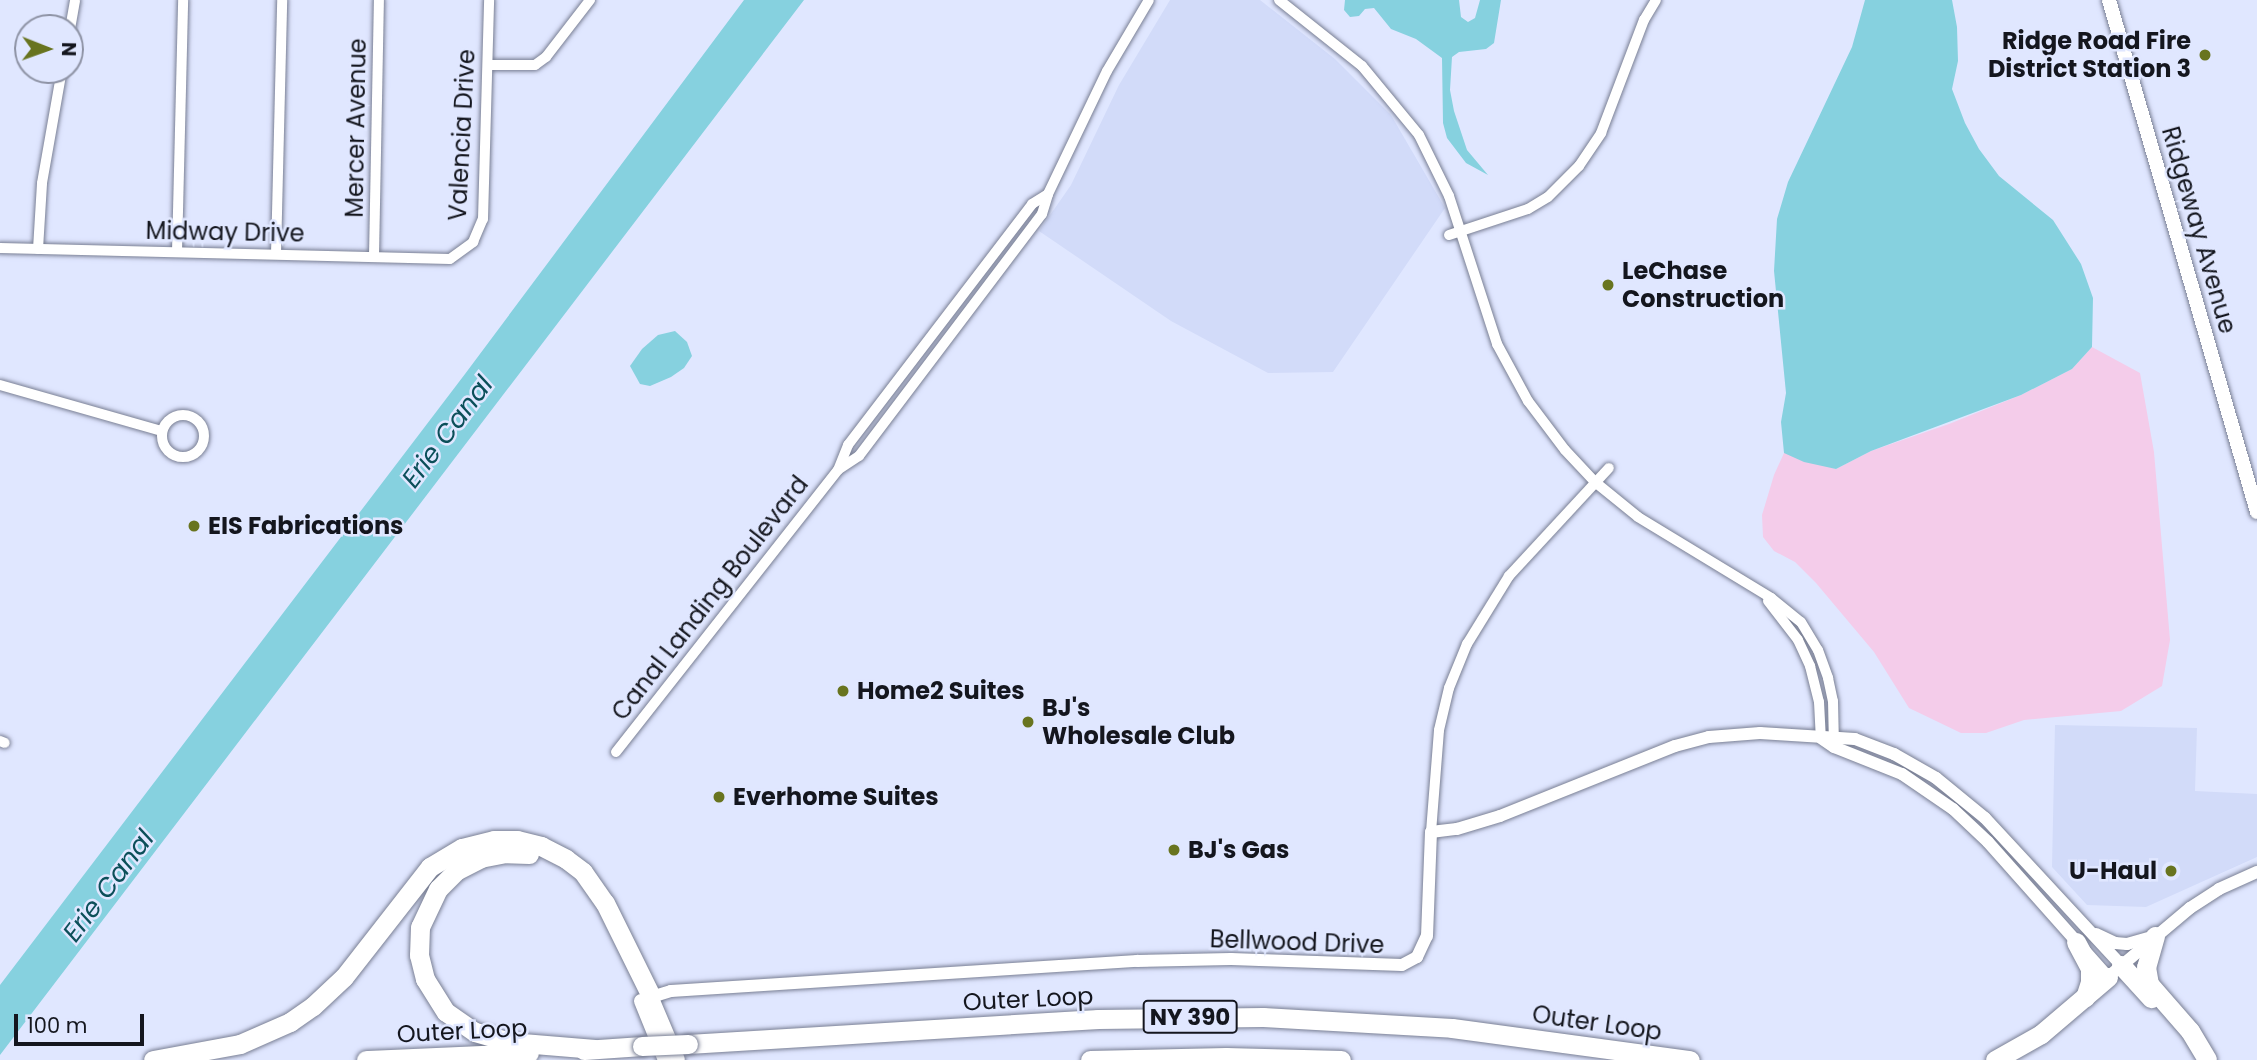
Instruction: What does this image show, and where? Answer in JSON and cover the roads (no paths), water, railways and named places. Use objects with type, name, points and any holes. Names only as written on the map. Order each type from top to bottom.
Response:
[{"type":"highway","points":[[153,1060],[240,1044],[290,1023],[344,977],[430,867],[463,848],[494,840],[517,840],[541,846],[566,859],[583,872],[605,903],[646,998]]},
{"type":"highway","points":[[595,1049],[496,1039],[465,1027],[446,1012],[425,979],[418,946],[425,912],[444,881],[472,862],[506,853],[536,855],[562,867],[580,882],[592,898],[646,998]]},
{"type":"highway","points":[[2082,936],[2091,982],[2085,997]]},
{"type":"highway","points":[[2155,936],[2146,967],[2149,984],[2190,1031],[2208,1059]]},
{"type":"highway","points":[[1995,1060],[2033,1040],[2114,971],[2208,1059]]},
{"type":"highway","name":"Outer Loop","points":[[366,1060],[642,1046],[683,1052],[1098,1019],[1263,1017],[1452,1028],[1690,1060]]},
{"type":"highway","name":"NY 390","points":[[1090,1060],[1258,1057],[1342,1060]]},
{"type":"main road","name":"Ridgeway Avenue","points":[[2109,0],[2257,512]]},
{"type":"main road","points":[[646,998],[683,1052]]},
{"type":"main road","points":[[646,998],[666,1060]]},
{"type":"street","points":[[177,251],[183,0]]},
{"type":"street","points":[[276,254],[282,0]]},
{"type":"street","name":"Mercer Avenue","points":[[374,256],[379,0]]},
{"type":"street","name":"Valencia Drive","points":[[450,259],[473,242],[483,219],[489,0]]},
{"type":"street","points":[[488,65],[536,65],[546,57],[590,0]]},
{"type":"street","name":"Canal Landing Boulevard","points":[[616,752],[838,470],[859,456],[1042,214],[1048,194],[1107,71],[1149,0]]},
{"type":"street","points":[[1279,0],[1362,66],[1419,135],[1443,181],[1485,312],[1511,372],[1548,429],[1595,482],[1648,524],[1791,612],[1814,642],[1830,685],[1834,741]]},
{"type":"street","points":[[1449,235],[1528,209],[1548,197],[1579,166],[1601,133],[1644,20],[1656,0]]},
{"type":"street","points":[[38,249],[42,183],[60,84]]},
{"type":"street","name":"Midway Drive","points":[[0,248],[450,259]]},
{"type":"street","points":[[0,385],[162,430]]},
{"type":"street","points":[[189,415],[201,423],[204,443],[195,454],[175,456],[163,443],[162,430],[176,416],[189,415]]},
{"type":"street","points":[[1609,468],[1508,576],[1467,644],[1453,677],[1439,730],[1432,832],[1453,830],[1500,816],[1654,754],[1697,740],[1760,733],[1834,741],[1902,774],[1953,809],[2114,971],[2206,897],[2257,872]]},
{"type":"street","points":[[1751,586],[1778,612],[1804,651],[1815,684],[1821,738]]},
{"type":"street","name":"Bellwood Drive","points":[[646,998],[675,990],[1137,961],[1231,959],[1402,965],[1417,957],[1426,939],[1432,832]]},
{"type":"street","points":[[2082,936],[2127,944],[2155,936]]},
{"type":"water","name":"Erie Canal","points":[[744,0],[804,0],[0,1055],[0,985],[465,374]]},
{"type":"water","points":[[1345,0],[1459,0],[1461,17],[1468,22],[1475,18],[1480,0],[1501,0],[1494,43],[1486,49],[1459,52],[1452,57],[1450,90],[1454,111],[1467,150],[1488,175],[1466,163],[1447,138],[1443,123],[1442,58],[1416,39],[1391,29],[1374,8],[1365,9],[1359,16],[1350,17],[1344,10]]},
{"type":"water","points":[[1865,0],[1952,0],[1957,27],[1958,61],[1952,89],[1965,123],[1979,149],[1999,176],[2053,220],[2081,264],[2093,298],[2092,347],[2072,369],[2021,395],[1871,451],[1836,469],[1804,462],[1784,453],[1781,422],[1786,393],[1774,271],[1777,219],[1788,182],[1852,47]]},
{"type":"water","points":[[675,331],[687,342],[692,356],[684,368],[671,377],[650,386],[640,384],[630,366],[642,349],[658,335]]},
{"type":"place","name":"Ridge Road Fire District Station 3","points":[[2205,55]]},
{"type":"place","name":"LeChase Construction","points":[[1608,285]]},
{"type":"place","name":"EIS Fabrications","points":[[194,526]]},
{"type":"place","name":"Home2 Suites","points":[[843,691]]},
{"type":"place","name":"BJ's Wholesale Club","points":[[1028,722]]},
{"type":"place","name":"Everhome Suites","points":[[719,797]]},
{"type":"place","name":"BJ's Gas","points":[[1174,850]]},
{"type":"place","name":"U-Haul","points":[[2171,871]]}]
